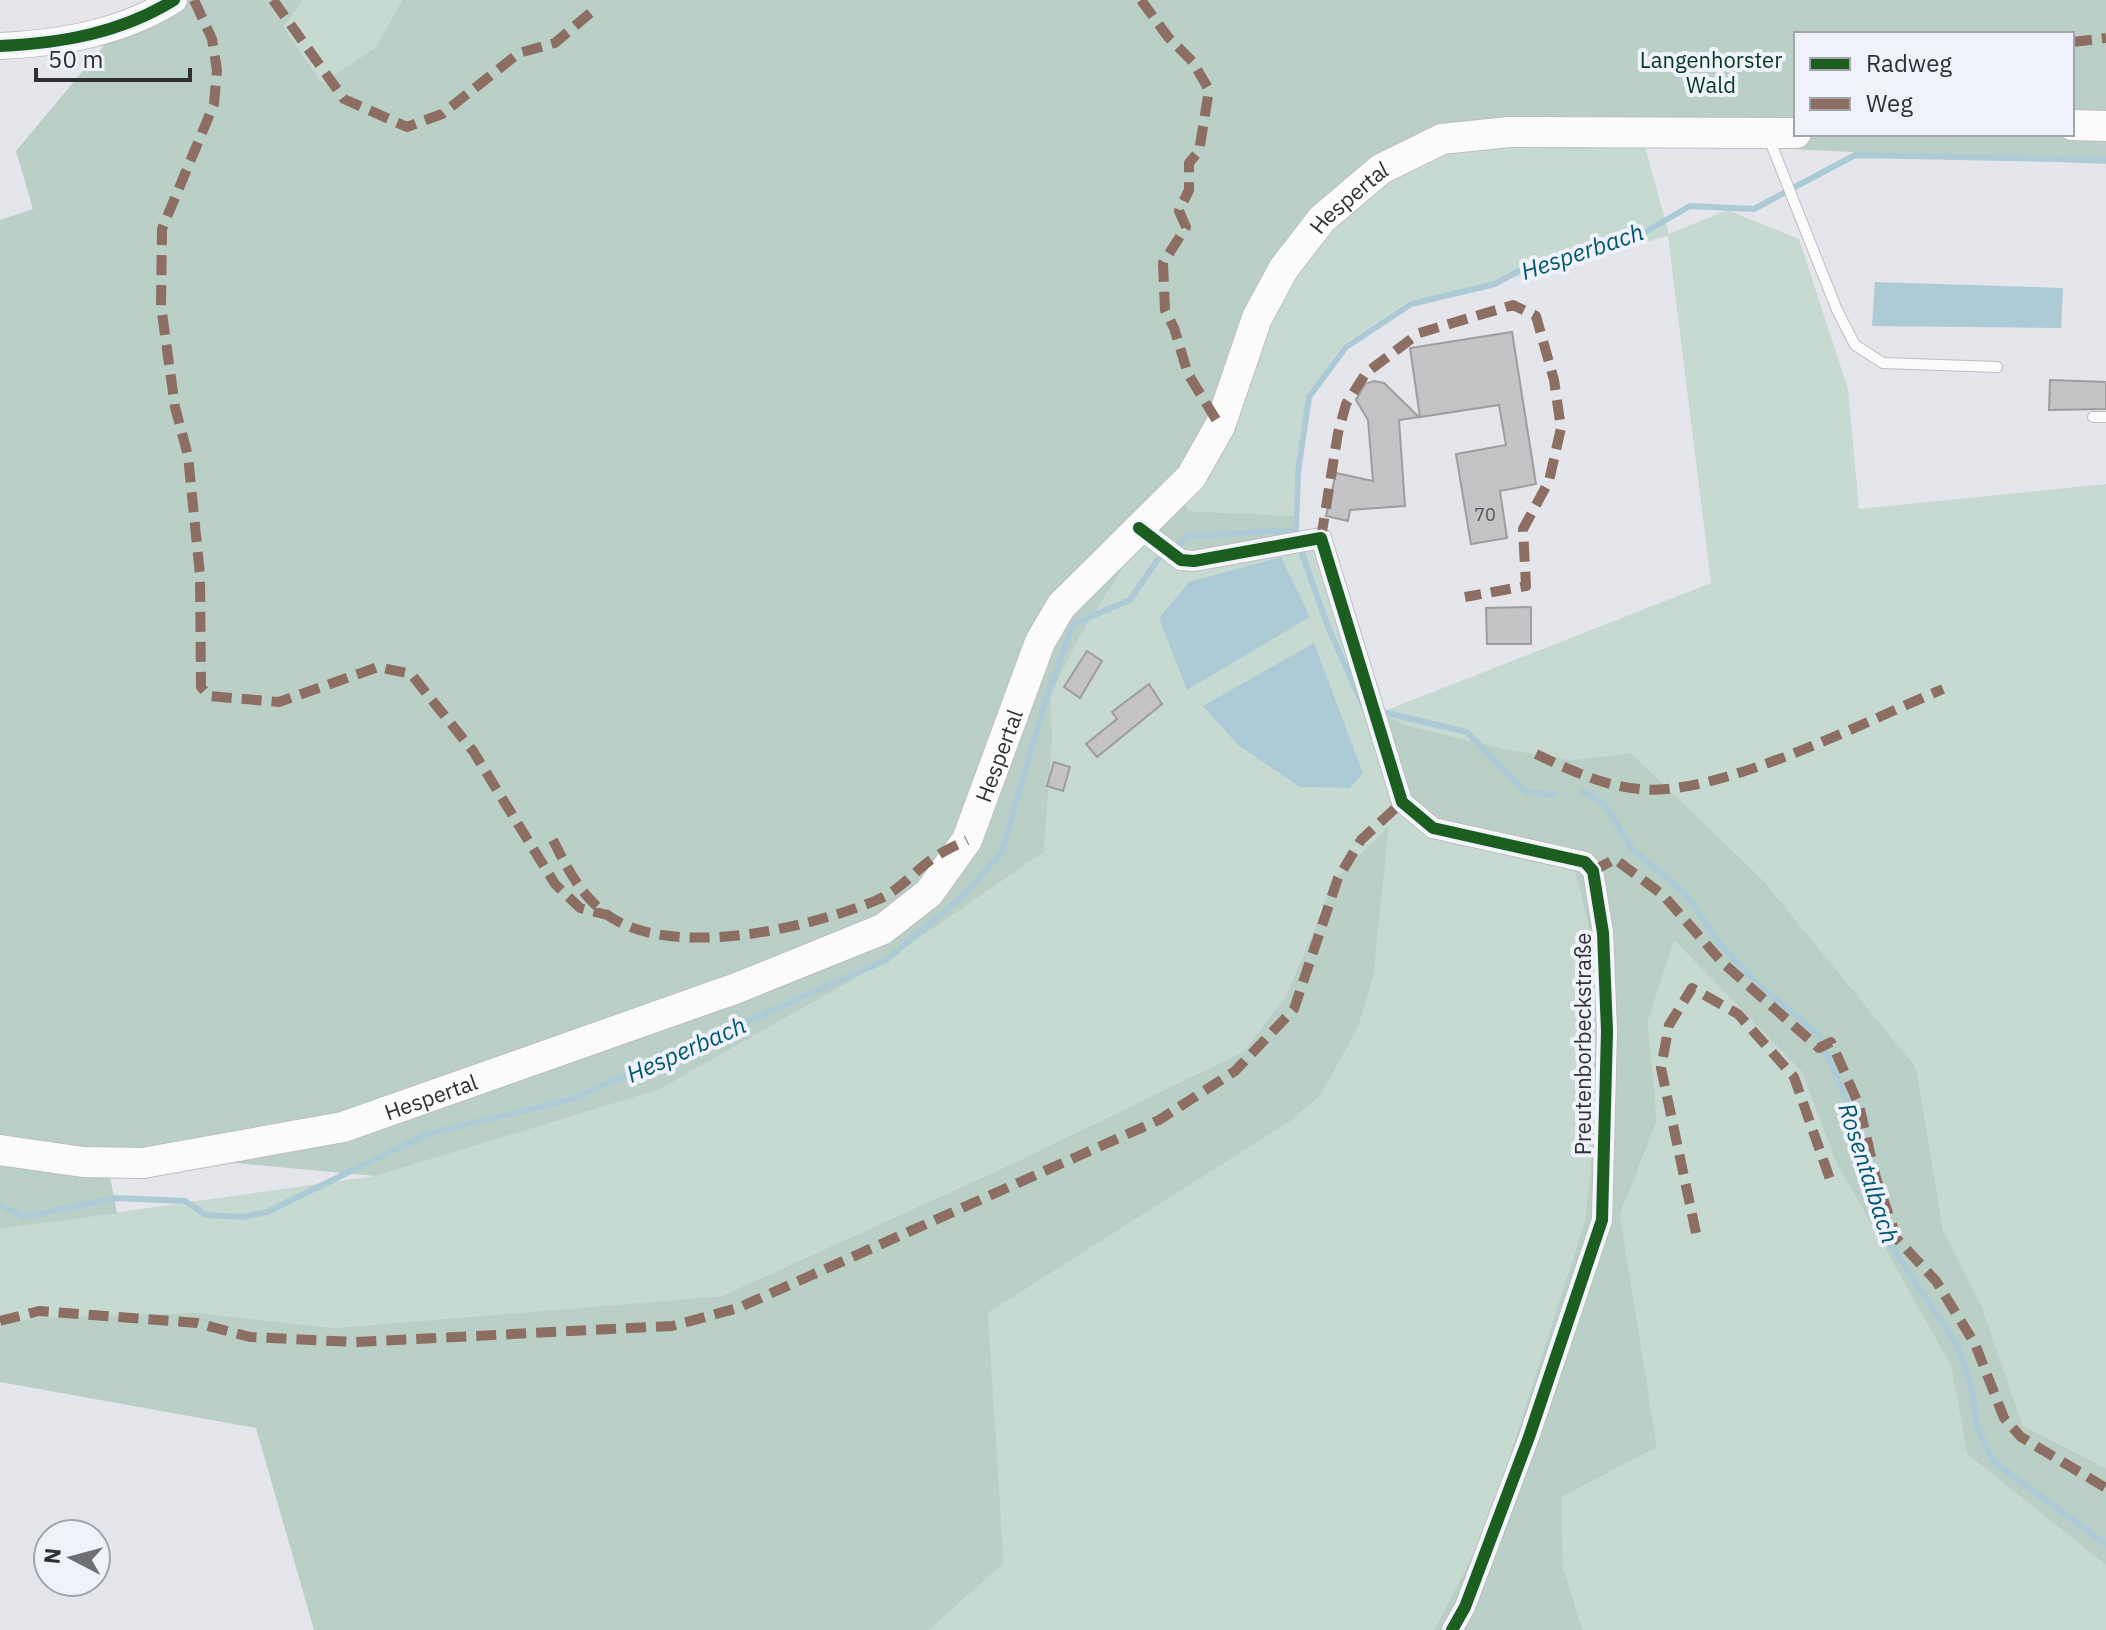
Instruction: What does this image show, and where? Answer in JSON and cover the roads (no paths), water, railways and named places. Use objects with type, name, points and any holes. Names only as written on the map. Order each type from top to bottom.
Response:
[{"type":"main road","points":[[2074,125],[2106,126]]},
{"type":"main road","name":"Hespertal","points":[[0,1150],[83,1162],[143,1163],[343,1127],[737,988],[883,929],[929,893],[967,840],[1040,642],[1061,606],[1191,477],[1220,426],[1257,318],[1284,268],[1322,219],[1381,169],[1442,139],[1509,132],[1781,133]]},
{"type":"street","points":[[0,46],[74,39],[113,30],[174,0]]},
{"type":"street","name":"Preutenborbeckstraße","points":[[1139,528],[1176,557],[1194,561],[1321,538],[1402,802],[1433,828],[1585,862],[1593,871],[1603,933],[1607,1031],[1602,1220],[1529,1437],[1465,1607],[1452,1630]]},
{"type":"lane","points":[[1781,133],[1782,171],[1837,310],[1855,345],[1883,363],[1997,367]]},
{"type":"lane","points":[[2093,417],[2106,417]]},
{"type":"water","points":[[1875,282],[2063,288],[2061,328],[1872,326]]},
{"type":"water","points":[[1281,557],[1310,617],[1187,690],[1159,618],[1189,582]]},
{"type":"water","points":[[1314,643],[1363,773],[1350,788],[1300,787],[1238,745],[1203,706]]},
{"type":"waterway","name":"Hesperbach","points":[[1296,529],[1298,472],[1309,397],[1346,347],[1411,304],[1495,284],[1531,264],[1635,238],[1690,206],[1754,209],[1855,155],[2106,160]]},
{"type":"waterway","points":[[1175,547],[1188,536],[1296,530]]},
{"type":"waterway","points":[[1299,545],[1328,627],[1363,705]]},
{"type":"waterway","name":"Hesperbach","points":[[0,1205],[24,1217],[115,1198],[185,1201],[206,1215],[243,1217],[267,1212],[427,1134],[572,1099],[886,960],[962,897],[1002,852],[1046,699],[1073,624],[1130,600],[1158,559]]},
{"type":"waterway","points":[[1378,711],[1467,732],[1525,792],[1554,795]]},
{"type":"waterway","name":"Rosentalbach","points":[[1582,791],[1605,805],[1632,849],[1686,894],[1718,942],[1759,985],[1819,1035],[1851,1111],[1889,1243],[1956,1343],[1971,1385],[1977,1427],[1994,1462],[2106,1544]]},
{"type":"park label","name":"Langenhorster Wald","points":[[1711,72]]}]
